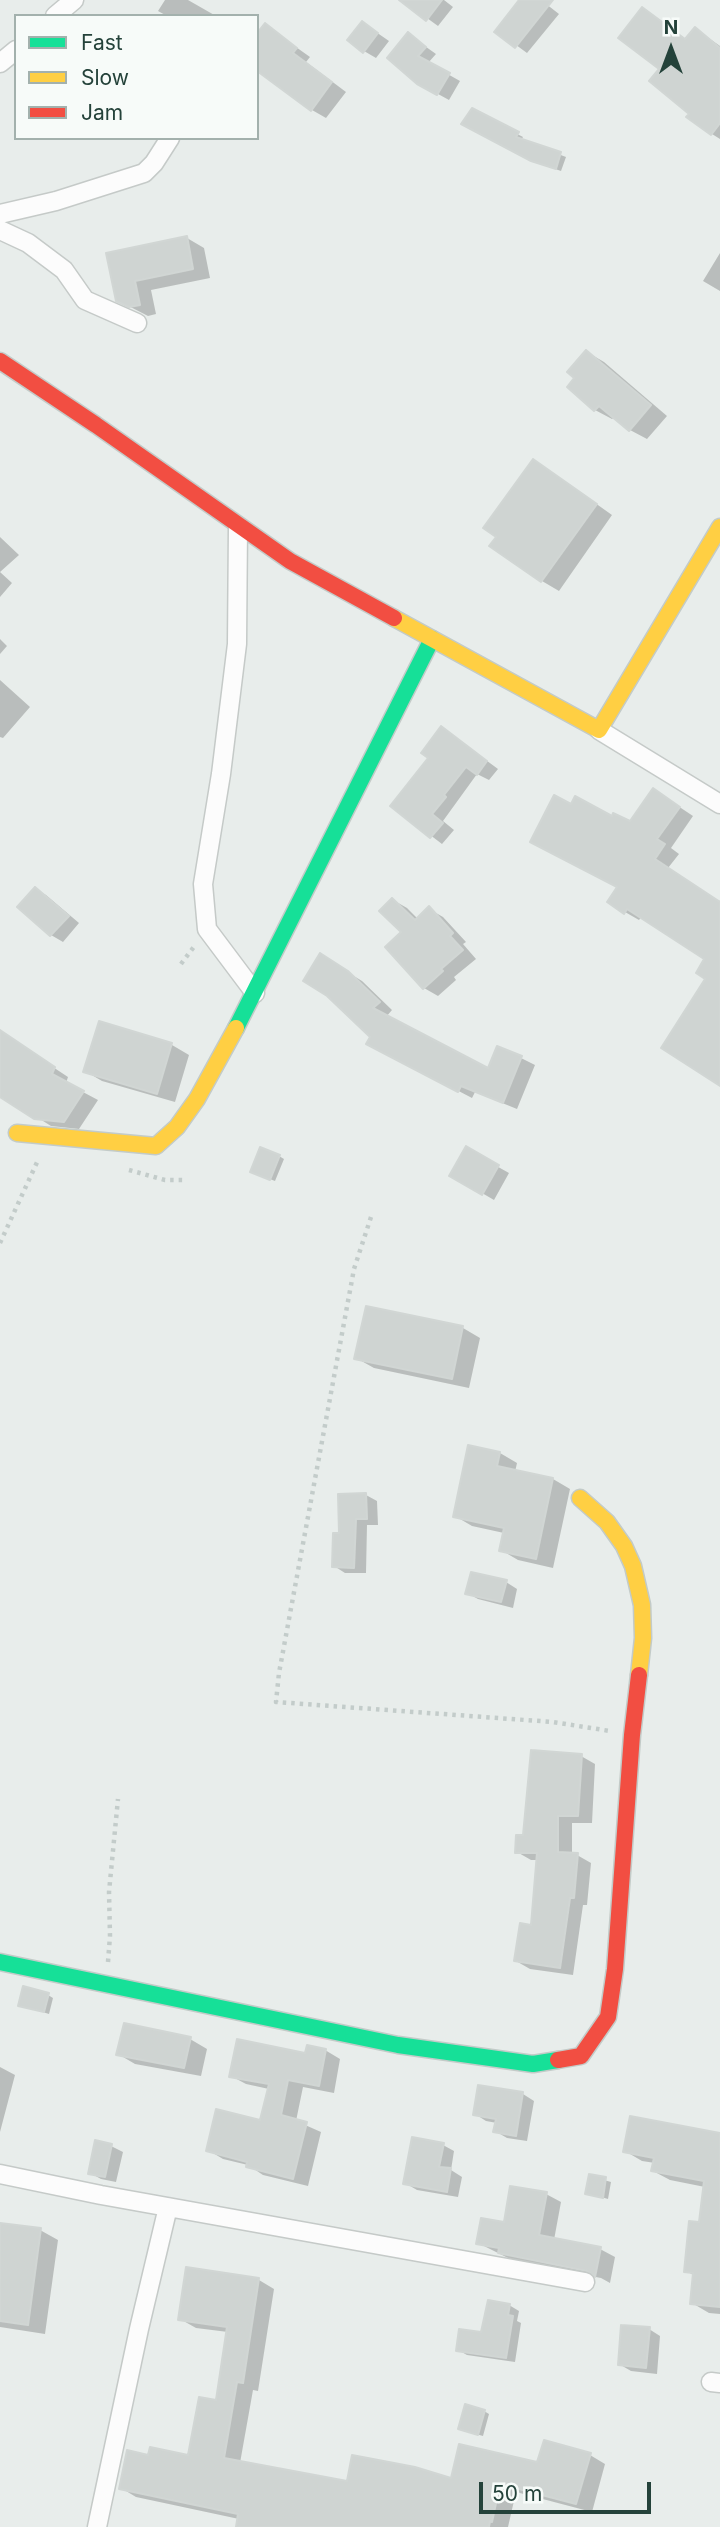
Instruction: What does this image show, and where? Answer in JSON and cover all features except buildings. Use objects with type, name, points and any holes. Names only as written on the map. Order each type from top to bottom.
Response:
[{"type":"street","points":[[57,14],[74,0]]},
{"type":"street","points":[[0,63],[14,52]]},
{"type":"street","points":[[0,214],[56,201],[144,173],[169,140]]},
{"type":"street","points":[[0,230],[28,243],[64,270],[85,300],[138,323]]},
{"type":"street","points":[[0,362],[96,425],[290,561],[599,730],[720,804]]},
{"type":"street","points":[[238,526],[237,645],[222,774],[203,884],[207,929],[255,993]]},
{"type":"street","points":[[599,730],[720,527]]},
{"type":"street","points":[[17,1133],[156,1146],[177,1127],[197,1099],[255,993],[432,639]]},
{"type":"street","points":[[0,1962],[398,2045],[533,2064],[581,2056],[608,2017],[615,1969],[632,1735],[643,1638],[642,1605],[633,1566],[624,1546],[607,1522],[580,1497]]},
{"type":"street","points":[[0,2174],[585,2282]]},
{"type":"street","points":[[97,2527],[168,2207]]},
{"type":"path","points":[[0,1243],[28,1187],[44,1147]]},
{"type":"path","points":[[119,1168],[165,1180],[187,1180]]},
{"type":"path","points":[[371,1217],[354,1269],[279,1673],[276,1702],[553,1722],[632,1735]]},
{"type":"path","points":[[106,1984],[110,1936],[110,1880],[118,1799]]},
{"type":"traffic: fast","points":[[236,1028],[432,639]]},
{"type":"traffic: fast","points":[[0,1962],[398,2045],[533,2064],[558,2060]]},
{"type":"traffic: slow","points":[[394,618],[599,730],[720,527]]},
{"type":"traffic: slow","points":[[17,1133],[156,1146],[177,1127],[197,1099],[236,1028]]},
{"type":"traffic: slow","points":[[580,1498],[607,1522],[624,1546],[633,1566],[642,1605],[643,1638],[639,1675]]},
{"type":"traffic: jam","points":[[0,361],[290,561],[394,618]]},
{"type":"traffic: jam","points":[[558,2060],[581,2056],[608,2017],[615,1969],[639,1675]]}]
